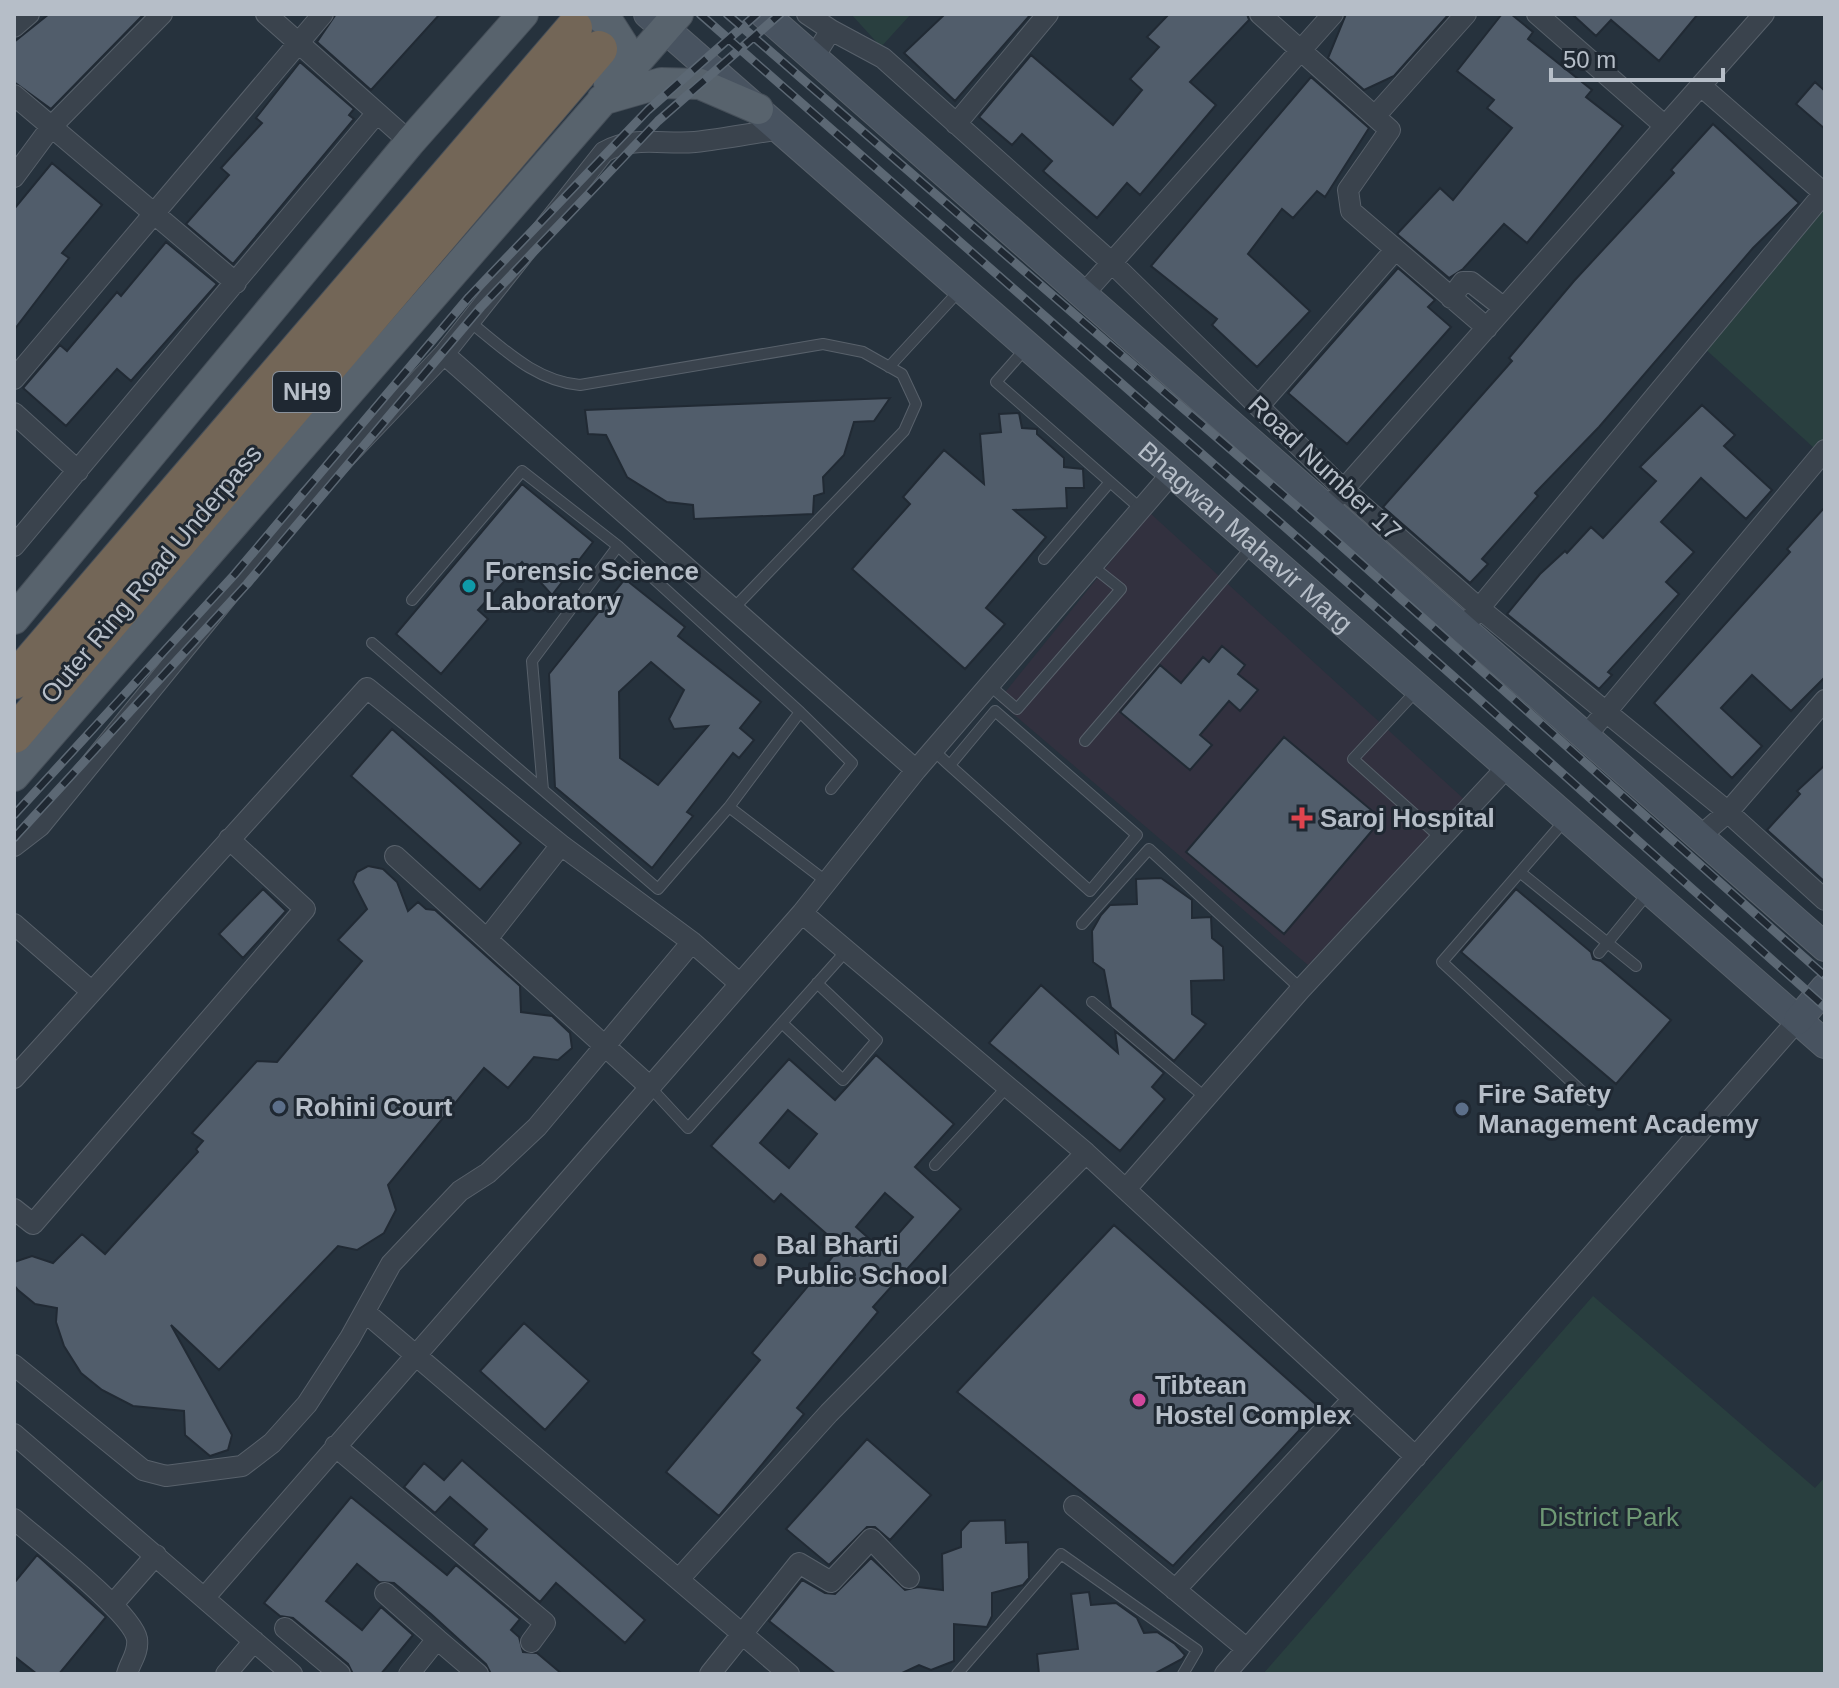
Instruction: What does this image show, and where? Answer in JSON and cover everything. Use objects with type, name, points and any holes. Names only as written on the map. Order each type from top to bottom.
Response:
[{"type":"highway","name":"Outer Ring Road Underpass","points":[[14,681],[578,26]]},
{"type":"highway","name":"Outer Ring Road Underpass","points":[[14,735],[578,26]]},
{"type":"main road","points":[[14,619],[283,299],[410,142],[523,14]]},
{"type":"main road","points":[[764,14],[1082,296],[1335,500],[1470,619],[1585,737],[1825,947]]},
{"type":"main road","points":[[14,776],[602,100],[664,19]]},
{"type":"main road","name":"Bhagwan Mahavir Marg","points":[[664,19],[758,109],[1825,1044]]},
{"type":"main road","points":[[283,299],[329,259],[507,50],[578,26],[609,23],[623,45],[602,100]]},
{"type":"main road","points":[[602,100],[661,83],[700,84],[758,109]]},
{"type":"main road","points":[[1798,1020],[1825,988]]},
{"type":"street","points":[[14,27],[29,14]]},
{"type":"street","points":[[14,177],[51,127],[162,14]]},
{"type":"street","points":[[266,14],[410,142]]},
{"type":"street","points":[[14,379],[323,14]]},
{"type":"street","name":"Road Number 17","points":[[807,14],[883,58],[1111,262],[1259,406],[1335,500]]},
{"type":"street","points":[[956,124],[1048,14]]},
{"type":"street","points":[[1260,14],[1390,130],[1390,136],[1348,190],[1347,201],[1351,211],[1487,328]]},
{"type":"street","points":[[1082,296],[1333,14]]},
{"type":"street","points":[[1376,115],[1466,14]]},
{"type":"street","points":[[1537,14],[1665,126]]},
{"type":"street","points":[[1335,500],[1764,14]]},
{"type":"street","points":[[814,57],[831,30]]},
{"type":"street","points":[[1701,86],[1824,194],[1470,619],[1605,708],[1728,812],[1825,900]]},
{"type":"street","points":[[14,95],[236,283]]},
{"type":"street","points":[[14,546],[376,114]]},
{"type":"street","points":[[14,846],[40,826],[309,496],[444,354],[604,152],[617,144],[693,142],[782,129]]},
{"type":"street","points":[[1259,406],[1395,250]]},
{"type":"street","points":[[1451,298],[1463,282],[1471,282],[1504,308]]},
{"type":"street","points":[[444,354],[916,770]]},
{"type":"street","points":[[14,413],[78,471]]},
{"type":"street","points":[[1585,737],[1605,708],[1825,450]]},
{"type":"street","points":[[205,1597],[802,913],[916,770],[1173,472]]},
{"type":"street","points":[[14,1078],[367,688],[561,845],[692,942],[739,983]]},
{"type":"street","points":[[1698,838],[1728,812],[1825,700]]},
{"type":"street","points":[[1126,1189],[1301,989],[1508,766]]},
{"type":"street","points":[[14,1209],[33,1224],[305,909],[229,839]]},
{"type":"street","points":[[487,939],[561,845]]},
{"type":"street","points":[[395,856],[649,1086]]},
{"type":"street","points":[[802,913],[1086,1153],[1416,1457]]},
{"type":"street","points":[[14,924],[91,991]]},
{"type":"street","points":[[14,1365],[143,1470],[166,1476],[242,1466],[272,1443],[307,1404],[365,1312],[391,1264],[460,1191],[488,1173],[537,1127],[607,1048],[692,942]]},
{"type":"street","points":[[1225,1674],[1798,1020]]},
{"type":"street","points":[[679,1579],[829,1413],[1086,1153]]},
{"type":"street","points":[[365,1312],[789,1674]]},
{"type":"street","points":[[1175,1590],[1353,1399]]},
{"type":"street","points":[[14,1434],[292,1674]]},
{"type":"street","points":[[335,1446],[545,1623],[531,1642]]},
{"type":"street","points":[[1074,1506],[1247,1649]]},
{"type":"street","points":[[14,1519],[113,1604],[137,1636],[137,1652],[127,1674]]},
{"type":"street","points":[[722,1670],[741,1633],[799,1563],[831,1582],[871,1539],[909,1578]]},
{"type":"street","points":[[113,1604],[156,1555]]},
{"type":"street","points":[[385,1593],[478,1674]]},
{"type":"street","points":[[285,1628],[340,1674]]},
{"type":"street","points":[[409,1674],[437,1639]]},
{"type":"street","points":[[226,1674],[254,1641]]},
{"type":"lane","points":[[889,367],[963,287]]},
{"type":"lane","points":[[470,322],[532,371],[563,383],[580,385],[810,344],[837,345],[863,352],[910,384],[916,404],[915,413],[904,431],[733,609]]},
{"type":"lane","points":[[1029,345],[996,382],[1141,509]]},
{"type":"lane","points":[[412,600],[522,471],[618,546],[852,763],[831,789]]},
{"type":"lane","points":[[1044,559],[1110,482]]},
{"type":"lane","points":[[1085,741],[1255,543]]},
{"type":"lane","points":[[543,790],[532,661],[618,546]]},
{"type":"lane","points":[[989,685],[1017,709],[1121,589],[1092,566]]},
{"type":"lane","points":[[372,643],[658,889],[729,807],[800,712]]},
{"type":"lane","points":[[1419,688],[1353,759],[1441,838]]},
{"type":"lane","points":[[933,750],[1090,891],[1137,835],[995,711],[950,765]]},
{"type":"lane","points":[[729,807],[827,882]]},
{"type":"lane","points":[[1568,818],[1442,962],[1591,1100]]},
{"type":"lane","points":[[1082,924],[1149,849],[1301,989]]},
{"type":"lane","points":[[1521,873],[1636,966]]},
{"type":"lane","points":[[1599,953],[1650,890]]},
{"type":"lane","points":[[649,1086],[688,1128],[847,950]]},
{"type":"lane","points":[[782,1023],[843,1080],[877,1040],[817,983]]},
{"type":"lane","points":[[1092,1002],[1206,1098]]},
{"type":"lane","points":[[1527,1038],[1535,1028]]},
{"type":"lane","points":[[935,1165],[1007,1087]]},
{"type":"lane","points":[[957,1674],[1061,1554],[1197,1650],[1185,1674]]},
{"type":"shaded area","points":[[1150,513],[1465,800],[1308,965],[998,701]]},
{"type":"green space","points":[[851,14],[911,14],[881,47]]},
{"type":"green space","points":[[1825,191],[1825,458],[1692,337]]},
{"type":"green space","name":"District Park","points":[[1593,1296],[1815,1488],[1825,1477],[1825,1674],[1263,1674]]},
{"type":"building","points":[[49,14],[144,14],[51,109],[14,82],[14,42]]},
{"type":"building","points":[[336,14],[440,14],[371,90],[317,42]]},
{"type":"building","points":[[945,14],[1031,14],[955,101],[904,53]]},
{"type":"building","points":[[1169,14],[1247,14],[1249,20],[1190,82],[1216,105],[1140,195],[1127,183],[1097,218],[1043,171],[1052,161],[1022,134],[1012,145],[979,117],[1031,55],[1113,125],[1142,90],[1130,79],[1159,47],[1147,37]]},
{"type":"building","points":[[1346,14],[1449,14],[1394,76],[1364,90],[1328,58]]},
{"type":"building","points":[[1502,14],[1511,14],[1533,32],[1528,39],[1592,90],[1586,97],[1623,126],[1527,243],[1504,224],[1463,269],[1449,278],[1397,234],[1440,188],[1453,200],[1512,128],[1487,108],[1494,100],[1457,71]]},
{"type":"building","points":[[1572,14],[1698,14],[1659,61],[1611,20],[1596,36]]},
{"type":"building","points":[[300,62],[354,109],[349,115],[354,119],[233,264],[186,224],[229,175],[221,168],[262,123],[256,118]]},
{"type":"building","points":[[1311,77],[1369,128],[1325,197],[1317,191],[1293,218],[1282,209],[1248,254],[1310,311],[1257,367],[1212,325],[1217,319],[1151,266]]},
{"type":"building","points":[[1815,82],[1825,91],[1825,129],[1796,104]]},
{"type":"building","points":[[1713,124],[1799,203],[1753,248],[1599,427],[1535,493],[1538,496],[1482,559],[1488,564],[1470,583],[1383,507],[1512,361],[1509,358],[1574,281],[1674,173],[1671,170]]},
{"type":"building","points":[[52,163],[102,205],[62,253],[69,258],[14,330],[14,209]]},
{"type":"building","points":[[166,242],[217,284],[131,381],[117,369],[66,426],[23,388],[60,345],[67,351],[117,292],[121,296]]},
{"type":"building","points":[[1398,268],[1435,300],[1428,307],[1451,327],[1347,444],[1288,393]]},
{"type":"building","points":[[890,398],[874,421],[854,422],[844,455],[823,477],[824,493],[814,496],[813,514],[694,519],[693,505],[667,502],[627,477],[606,435],[588,434],[585,410]]},
{"type":"building","points":[[1702,405],[1735,435],[1724,446],[1772,490],[1746,519],[1701,478],[1661,522],[1694,552],[1666,582],[1679,594],[1608,672],[1612,675],[1599,689],[1507,614],[1540,574],[1565,551],[1567,553],[1591,527],[1603,538],[1656,481],[1640,467]]},
{"type":"building","points":[[1019,413],[1022,428],[1037,429],[1037,434],[1064,458],[1064,467],[1083,469],[1084,488],[1066,488],[1067,508],[1014,510],[1046,537],[986,608],[1005,624],[965,669],[852,569],[910,504],[903,497],[944,450],[984,484],[980,434],[1001,432],[999,414]]},
{"type":"building","name":"Forensic Science Laboratory","points":[[522,484],[593,542],[552,595],[522,562],[478,610],[488,619],[441,674],[396,634]]},
{"type":"building","points":[[1825,507],[1825,677],[1791,711],[1752,675],[1721,708],[1762,746],[1732,778],[1654,703],[1790,552],[1787,549]]},
{"type":"building","points":[[625,579],[685,627],[678,636],[761,702],[740,728],[754,740],[739,758],[733,753],[687,812],[693,816],[652,868],[555,787],[549,674]],"holes":[[[651,662],[684,690],[669,719],[674,729],[708,726],[658,785],[620,758],[619,692]]]},
{"type":"building","points":[[1222,646],[1245,665],[1238,674],[1258,690],[1240,711],[1229,701],[1200,735],[1212,745],[1190,770],[1120,712],[1160,665],[1181,683],[1203,657],[1209,662]]},
{"type":"building","points":[[392,729],[521,843],[480,890],[351,776]]},
{"type":"building","points":[[1284,737],[1382,819],[1284,934],[1186,852]]},
{"type":"building","points":[[1825,765],[1825,882],[1767,830],[1800,794],[1797,791]]},
{"type":"building","points":[[368,866],[383,869],[397,882],[408,911],[418,902],[426,909],[435,910],[520,986],[521,1012],[552,1016],[570,1033],[572,1048],[558,1060],[534,1057],[508,1088],[484,1068],[388,1185],[396,1210],[384,1233],[357,1250],[338,1246],[219,1370],[171,1325],[232,1435],[228,1450],[210,1456],[185,1435],[184,1411],[133,1406],[102,1390],[81,1373],[64,1346],[56,1322],[57,1308],[35,1304],[18,1290],[14,1285],[14,1262],[32,1256],[53,1263],[82,1234],[105,1254],[198,1152],[196,1149],[203,1141],[192,1133],[257,1061],[277,1062],[362,961],[338,940],[367,909],[353,882],[357,872]]},
{"type":"building","points":[[1161,878],[1192,900],[1192,918],[1211,917],[1212,938],[1223,947],[1224,980],[1191,981],[1192,1014],[1206,1024],[1174,1061],[1111,1007],[1104,970],[1093,962],[1092,931],[1101,915],[1110,905],[1137,904],[1136,879]]},
{"type":"building","points":[[263,889],[286,911],[243,958],[219,934]]},
{"type":"building","points":[[1516,889],[1591,952],[1593,959],[1601,961],[1671,1020],[1616,1084],[1461,952]]},
{"type":"building","points":[[1041,985],[1118,1053],[1115,1031],[1164,1073],[1152,1087],[1165,1099],[1120,1151],[989,1043]]},
{"type":"building","points":[[876,1055],[954,1124],[915,1167],[961,1209],[873,1307],[878,1312],[797,1408],[804,1414],[719,1516],[666,1472],[760,1360],[752,1353],[834,1255],[821,1244],[829,1236],[781,1194],[774,1202],[711,1146],[789,1059],[835,1100]],"holes":[[[788,1110],[817,1134],[789,1168],[760,1143]],[[885,1193],[913,1217],[883,1251],[856,1227]]]},
{"type":"building","name":"Tibtean Hostel Complex","points":[[1114,1225],[1320,1408],[1173,1566],[957,1392]]},
{"type":"building","points":[[524,1323],[589,1381],[545,1430],[480,1371]]},
{"type":"building","points":[[867,1439],[931,1495],[890,1540],[875,1527],[867,1527],[829,1565],[786,1529]]},
{"type":"building","points":[[462,1460],[645,1620],[625,1643],[556,1583],[540,1602],[473,1545],[487,1529],[450,1497],[435,1513],[404,1487],[424,1463],[444,1480]]},
{"type":"building","points":[[351,1497],[447,1575],[456,1565],[520,1619],[511,1630],[519,1637],[523,1652],[537,1653],[562,1674],[491,1674],[486,1664],[394,1583],[379,1582],[357,1564],[326,1601],[362,1630],[381,1607],[413,1635],[381,1674],[353,1674],[348,1664],[293,1618],[280,1616],[264,1603]]},
{"type":"building","points":[[1005,1520],[1006,1543],[1028,1542],[1029,1578],[1023,1585],[992,1593],[992,1616],[987,1627],[954,1624],[954,1661],[931,1670],[919,1665],[900,1674],[836,1674],[769,1621],[802,1580],[825,1593],[835,1594],[871,1558],[905,1590],[918,1587],[943,1590],[942,1554],[961,1547],[961,1531],[970,1521]]},
{"type":"building","points":[[37,1555],[106,1617],[59,1674],[37,1674],[14,1656],[14,1583]]},
{"type":"building","points":[[1089,1592],[1091,1605],[1116,1603],[1137,1618],[1144,1633],[1157,1632],[1185,1655],[1154,1674],[1039,1674],[1037,1654],[1078,1649],[1071,1594]]},
{"type":"railway","points":[[700,14],[1301,541],[1825,1007]]},
{"type":"railway","points":[[727,14],[1317,524],[1825,976]]},
{"type":"railway","points":[[14,815],[235,574],[469,297],[648,110],[757,14]]},
{"type":"railway","points":[[14,838],[247,584],[481,307],[658,121],[780,14]]},
{"type":"place","name":"Forensic Science Laboratory","points":[[469,586]]},
{"type":"place","name":"Saroj Hospital","points":[[1302,818]]},
{"type":"place","name":"Rohini Court","points":[[279,1107]]},
{"type":"place","name":"Fire Safety Management Academy","points":[[1462,1109]]},
{"type":"place","name":"Bal Bharti Public School","points":[[760,1260]]},
{"type":"place","name":"Tibtean Hostel Complex","points":[[1139,1400]]}]
